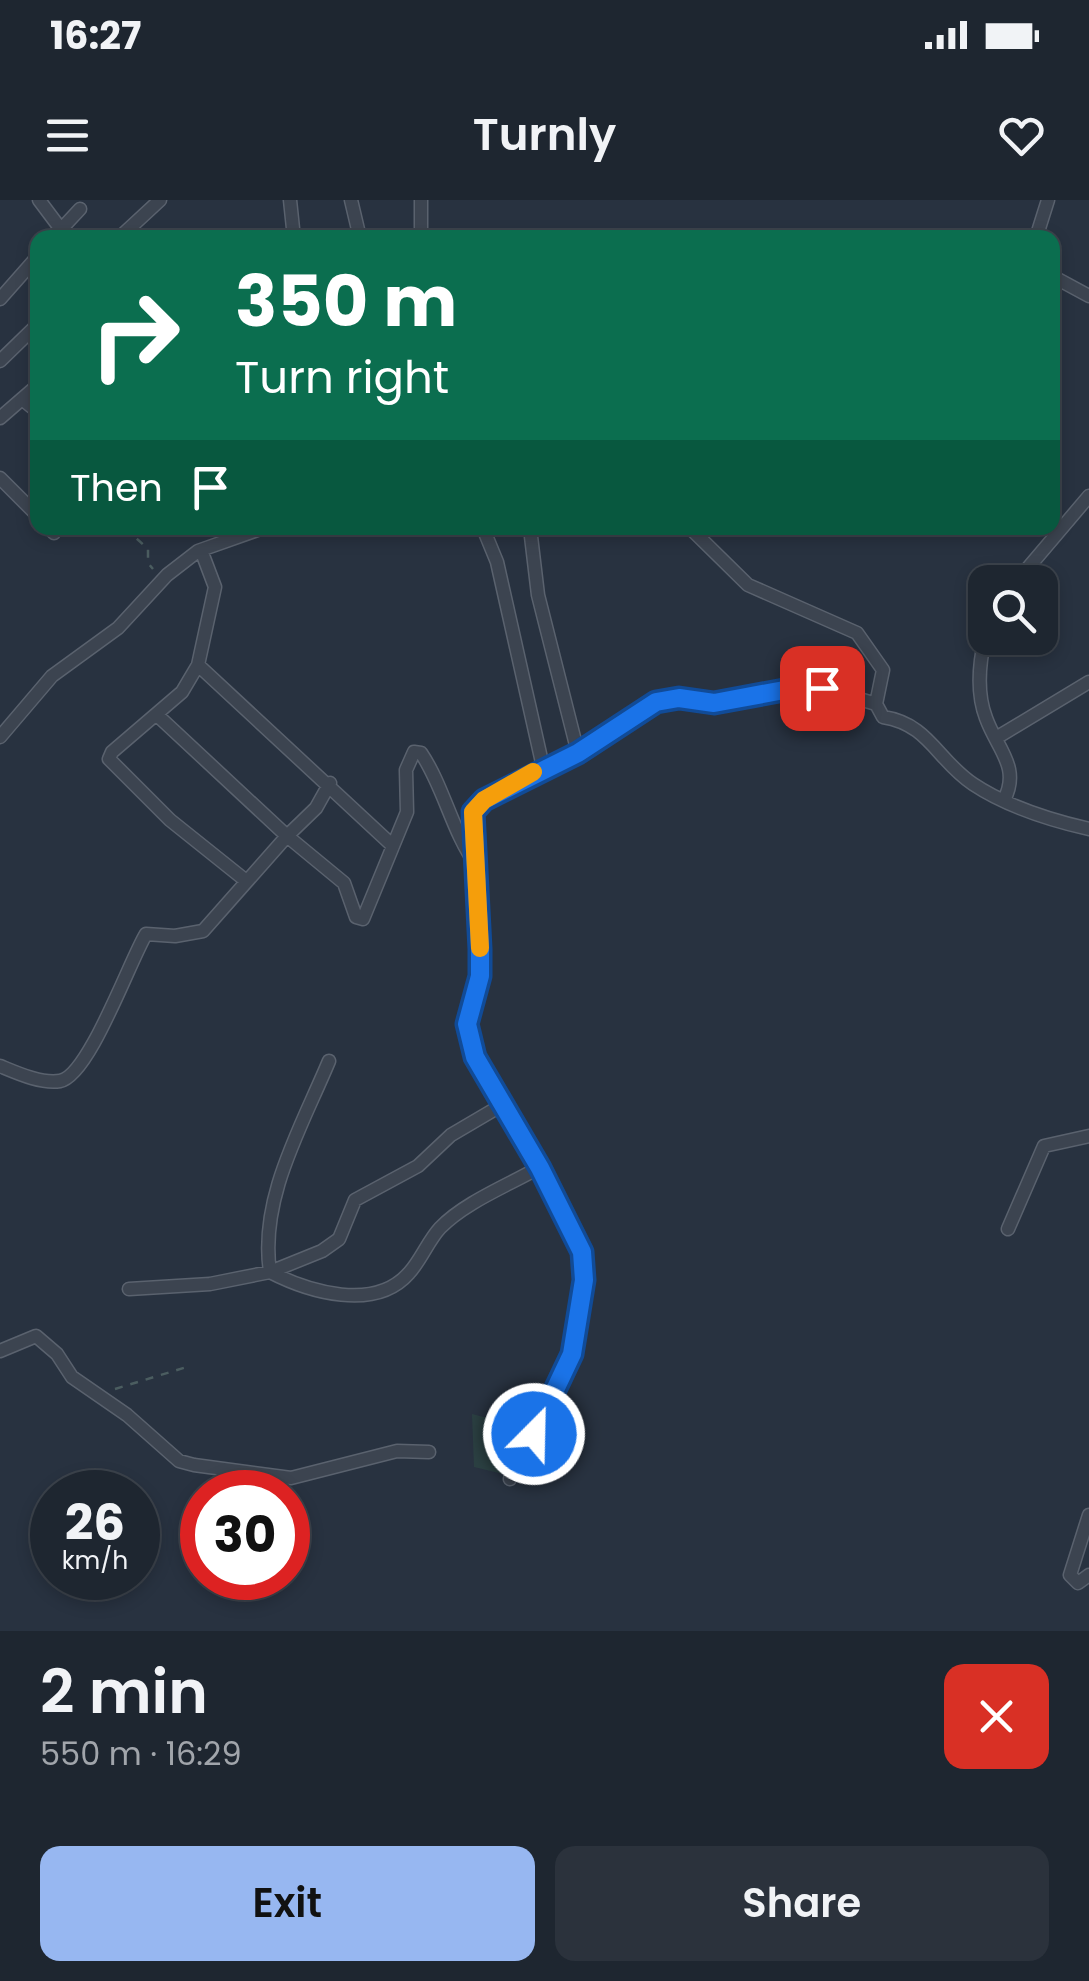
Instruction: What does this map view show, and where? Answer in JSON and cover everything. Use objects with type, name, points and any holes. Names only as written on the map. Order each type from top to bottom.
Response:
[{"type":"street","points":[[38,200],[54,230]]},
{"type":"street","points":[[128,230],[160,200]]},
{"type":"street","points":[[290,200],[293,230]]},
{"type":"street","points":[[352,200],[358,230]]},
{"type":"street","points":[[421,200],[421,230]]},
{"type":"street","points":[[1039,230],[1048,200]]},
{"type":"street","points":[[59,230],[80,209]]},
{"type":"street","points":[[0,299],[30,265]]},
{"type":"street","points":[[1060,280],[1089,296]]},
{"type":"street","points":[[0,361],[30,332]]},
{"type":"street","points":[[0,418],[30,392]]},
{"type":"street","points":[[22,399],[30,406]]},
{"type":"street","points":[[0,478],[30,508]]},
{"type":"street","points":[[1060,530],[1089,496]]},
{"type":"street","points":[[0,737],[52,676],[118,628],[167,575],[201,550],[243,535]]},
{"type":"street","points":[[486,535],[498,562],[543,766]]},
{"type":"street","points":[[531,535],[538,595],[578,753]]},
{"type":"street","points":[[697,535],[748,585],[857,633],[883,670],[876,704],[883,717],[911,722],[966,779],[1004,800],[1089,829]]},
{"type":"street","points":[[1030,565],[1056,535]]},
{"type":"street","points":[[201,550],[215,587],[198,665],[182,692],[112,752],[111,764],[245,880]]},
{"type":"street","points":[[983,655],[980,686],[985,718],[1010,766],[1012,783],[1004,800]]},
{"type":"street","points":[[198,665],[393,846]]},
{"type":"street","points":[[996,738],[1089,682]]},
{"type":"street","points":[[510,1480],[572,1354],[584,1280],[582,1252],[540,1168],[475,1057],[467,1024],[480,976],[479,868],[473,812],[477,804],[543,766],[578,753],[656,702],[679,698],[714,703],[795,688],[822,688],[876,704]]},
{"type":"street","points":[[156,715],[344,883],[356,918],[363,919],[407,812],[410,757],[421,752],[479,868]]},
{"type":"street","points":[[0,1066],[58,1082],[68,1079],[89,1050],[146,934],[175,936],[203,930],[245,880],[316,808],[330,784]]},
{"type":"street","points":[[270,1272],[266,1246],[276,1190],[328,1062]]},
{"type":"street","points":[[129,1289],[210,1284],[270,1272],[339,1239],[355,1200],[418,1166],[451,1135],[502,1105]]},
{"type":"street","points":[[1008,1229],[1044,1146],[1089,1136]]},
{"type":"street","points":[[270,1272],[299,1287],[332,1292],[374,1294],[390,1288],[406,1276],[442,1226],[540,1168]]},
{"type":"street","points":[[0,1351],[36,1336],[57,1354],[72,1377],[104,1398],[180,1461],[290,1478],[397,1451],[429,1452]]},
{"type":"street","points":[[1089,1514],[1070,1575],[1078,1583],[1089,1575]]},
{"type":"path","points":[[133,535],[148,549],[150,568],[167,575]]},
{"type":"path","points":[[104,1398],[129,1383],[190,1366]]},
{"type":"green space","points":[[472,1414],[503,1422],[503,1474],[474,1467]]},
{"type":"slow traffic","points":[[480,948],[479,868],[473,812],[477,804],[533,772]]},
{"type":"route","points":[[534,1434],[542,1408],[572,1354],[584,1280],[582,1252],[540,1168],[475,1057],[467,1024],[480,976],[479,868],[473,812],[477,804],[543,766],[578,753],[656,702],[679,698],[714,703],[750,694],[822,688]]}]
